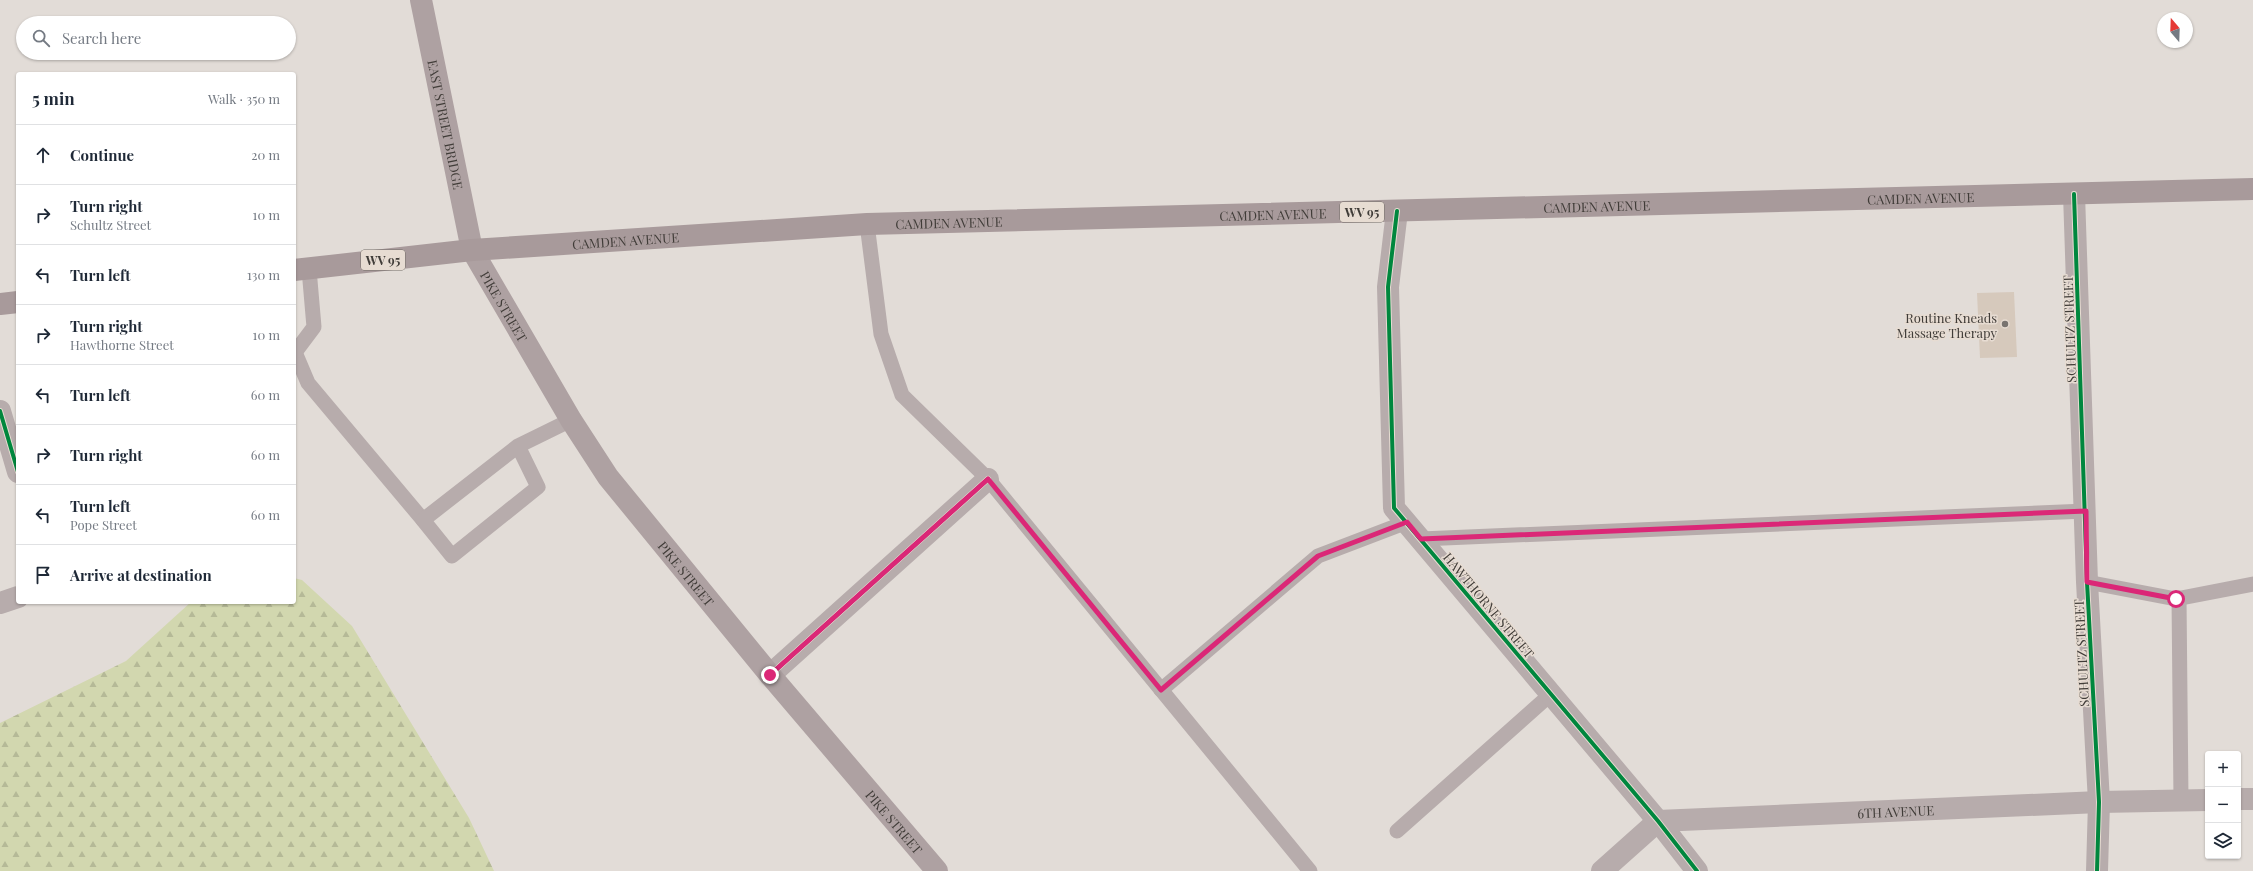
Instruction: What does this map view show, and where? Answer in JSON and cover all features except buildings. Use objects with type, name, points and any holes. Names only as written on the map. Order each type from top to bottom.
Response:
[{"type":"main road","name":"EAST STREET BRIDGE","points":[[421,0],[472,250]]},
{"type":"main road","name":"CAMDEN AVENUE","points":[[302,270],[472,250],[867,224],[2253,189]]},
{"type":"main road","name":"PIKE STREET","points":[[472,250],[571,420],[608,477],[770,675],[937,871]]},
{"type":"main road","points":[[0,304],[16,302]]},
{"type":"street","name":"SCHULTZ STREET","points":[[2074,194],[2086,511],[2087,582],[2099,802],[2097,871]]},
{"type":"street","name":"HAWTHORNE STREET","points":[[1397,211],[1388,287],[1394,508],[1658,821],[1697,871]]},
{"type":"street","points":[[0,411],[16,465]]},
{"type":"street","points":[[770,675],[988,479]]},
{"type":"street","points":[[0,603],[16,598]]},
{"type":"street","points":[[2241,799],[2253,799]]},
{"type":"street","name":"6TH AVENUE","points":[[1658,821],[2099,802],[2205,800]]},
{"type":"street","points":[[1602,871],[1658,821]]},
{"type":"lane","points":[[867,224],[881,334],[902,395],[988,479],[1310,871]]},
{"type":"lane","points":[[296,349],[314,327],[302,270]]},
{"type":"lane","points":[[296,353],[308,383],[452,556],[538,487],[518,446]]},
{"type":"lane","points":[[423,520],[518,446],[571,420]]},
{"type":"lane","points":[[1421,539],[2086,511]]},
{"type":"lane","points":[[1161,690],[1318,556],[1407,522]]},
{"type":"lane","points":[[2087,582],[2179,598],[2253,584]]},
{"type":"lane","points":[[2179,598],[2181,800]]},
{"type":"lane","points":[[1397,831],[1551,694]]},
{"type":"green space","points":[[296,578],[302,580],[352,626],[469,818],[494,871],[0,871],[0,723],[126,661],[189,604],[296,604]]},
{"type":"cycle path","points":[[2074,194],[2087,582],[2099,802],[2097,871]]},
{"type":"cycle path","points":[[1397,211],[1388,287],[1394,508],[1658,821],[1697,871]]},
{"type":"cycle path","points":[[0,411],[16,465]]},
{"type":"cycle path","points":[[770,675],[988,479]]},
{"type":"place","name":"Routine Kneads Massage Therapy","points":[[2005,324]]},
{"type":"route","points":[[770,675],[988,479],[1161,690],[1318,556],[1407,522],[1421,539],[2086,511],[2087,582],[2176,599]]}]
